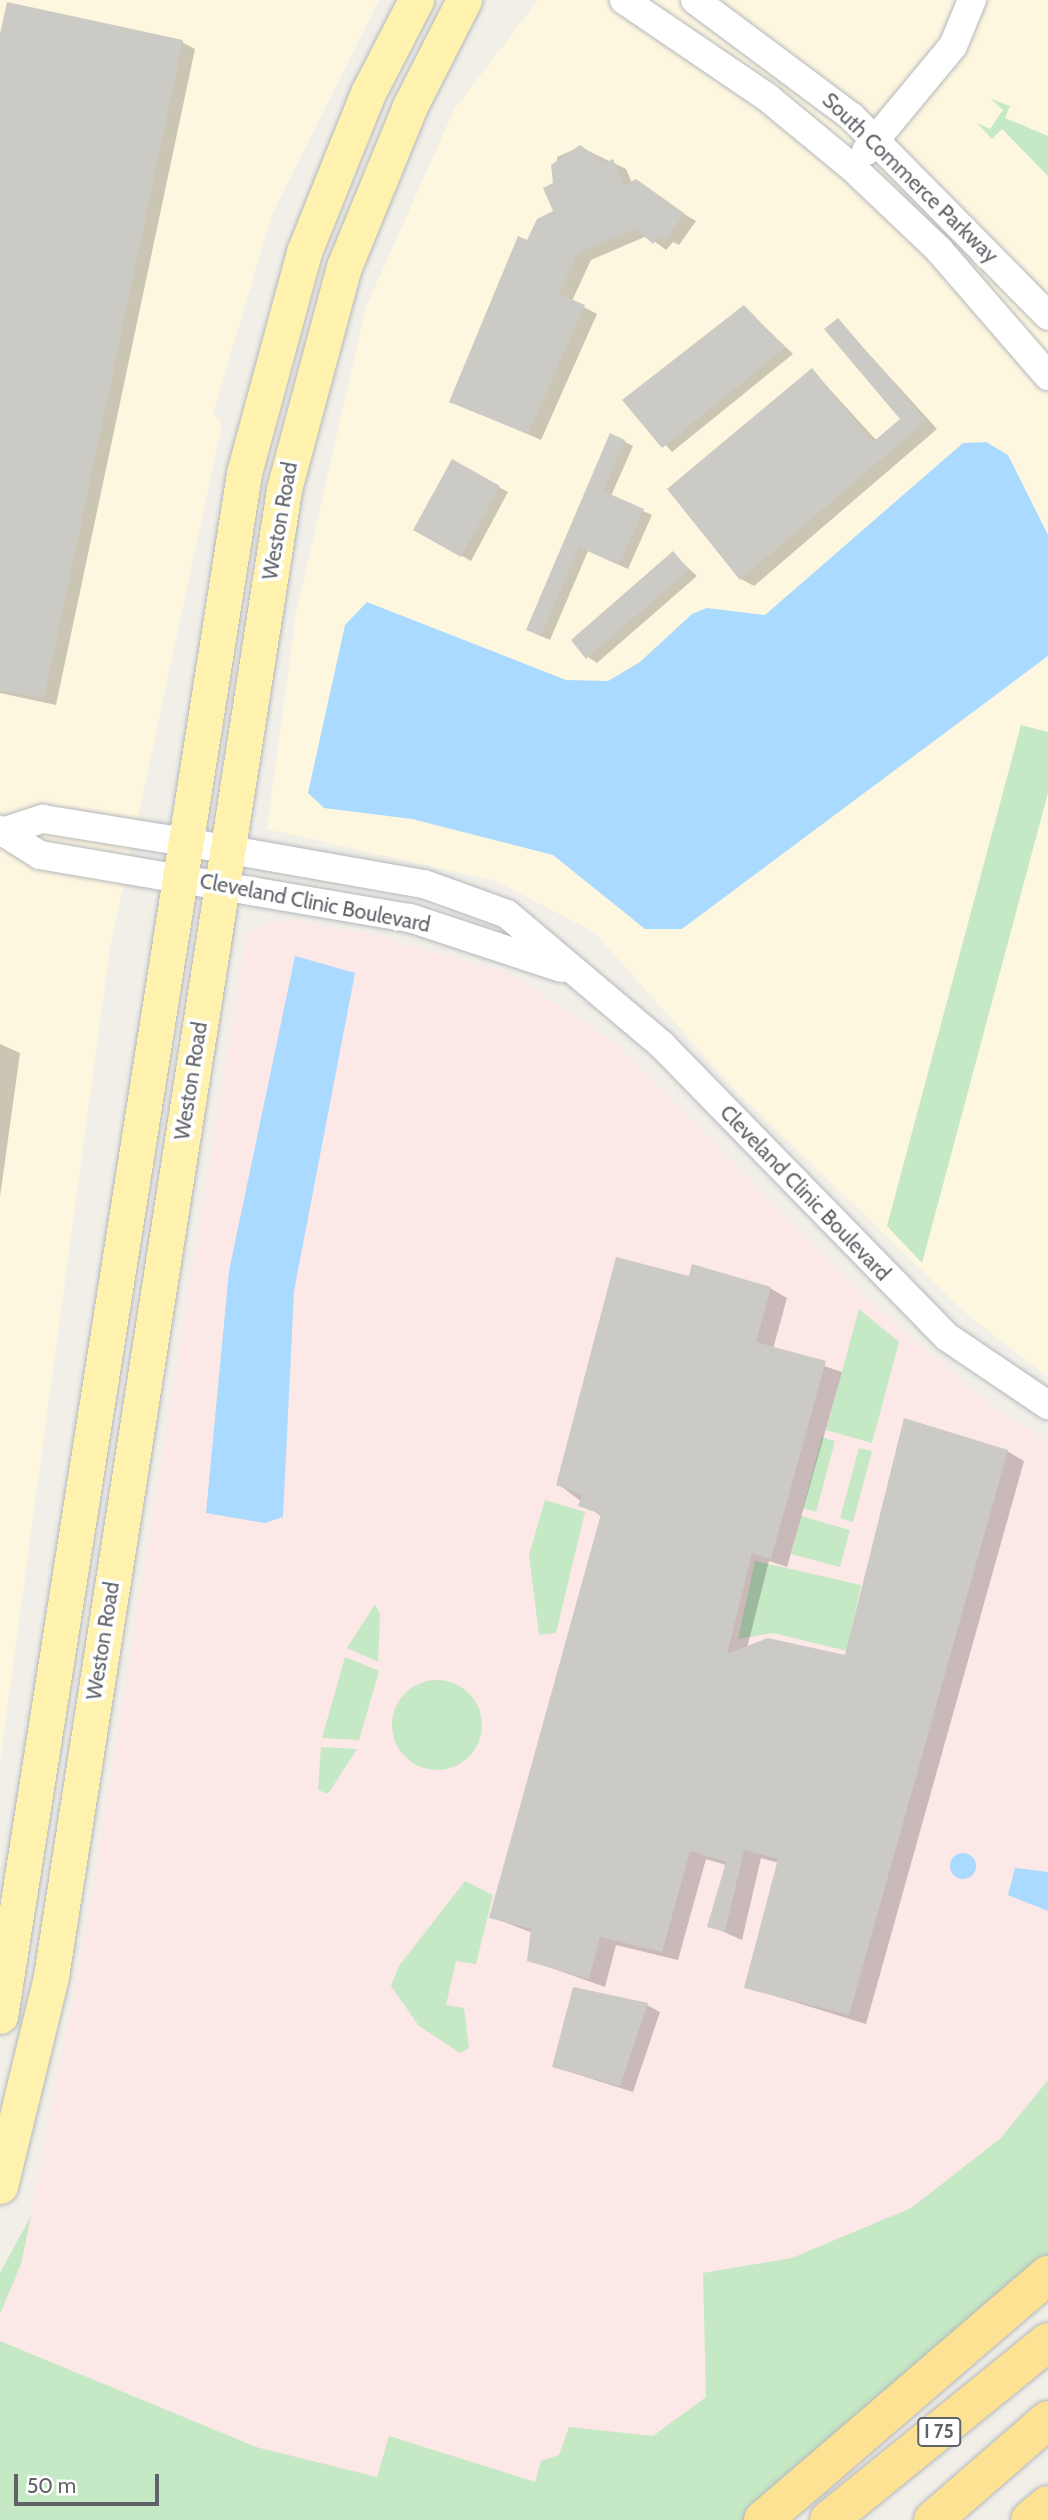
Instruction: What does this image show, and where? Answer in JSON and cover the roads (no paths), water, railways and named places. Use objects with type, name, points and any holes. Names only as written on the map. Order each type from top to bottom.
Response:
[{"type":"highway","points":[[764,2520],[1048,2275]]},
{"type":"highway","name":"I 75","points":[[829,2520],[1048,2342]]},
{"type":"highway","points":[[933,2520],[1048,2420]]},
{"type":"highway","points":[[955,2520],[1048,2449]]},
{"type":"highway","points":[[1030,2520],[1048,2505]]},
{"type":"main road","name":"Weston Road","points":[[0,2016],[234,528],[276,341],[345,146],[416,0]]},
{"type":"main road","name":"Weston Road","points":[[3,2164],[51,1976],[284,489],[317,355],[371,195],[464,0]]},
{"type":"street","name":"South Commerce Parkway","points":[[624,0],[768,98],[853,168],[939,250],[1048,376]]},
{"type":"street","name":"South Commerce Parkway","points":[[695,0],[876,138],[1048,316]]},
{"type":"street","points":[[853,168],[953,46],[972,0]]},
{"type":"street","name":"Cleveland Clinic Boulevard","points":[[2,831],[43,819],[185,842],[227,852],[453,892],[507,914],[569,971],[662,1045],[947,1337],[1048,1405]]},
{"type":"street","name":"Cleveland Clinic Boulevard","points":[[2,831],[40,855],[180,877],[221,888],[410,918],[569,971]]},
{"type":"water","points":[[986,442],[1008,455],[1048,535],[1048,656],[682,929],[645,929],[553,855],[412,819],[324,808],[308,793],[345,625],[367,602],[566,680],[608,681],[640,662],[692,614],[707,608],[765,615],[963,443]]},
{"type":"water","points":[[295,956],[355,973],[294,1291],[283,1517],[265,1523],[206,1513],[229,1271]]},
{"type":"water","points":[[963,1853],[972,1857],[976,1866],[972,1875],[963,1879],[954,1875],[950,1866],[954,1857]]},
{"type":"water","points":[[1015,1868],[1048,1872],[1048,1911],[1008,1895]]}]
